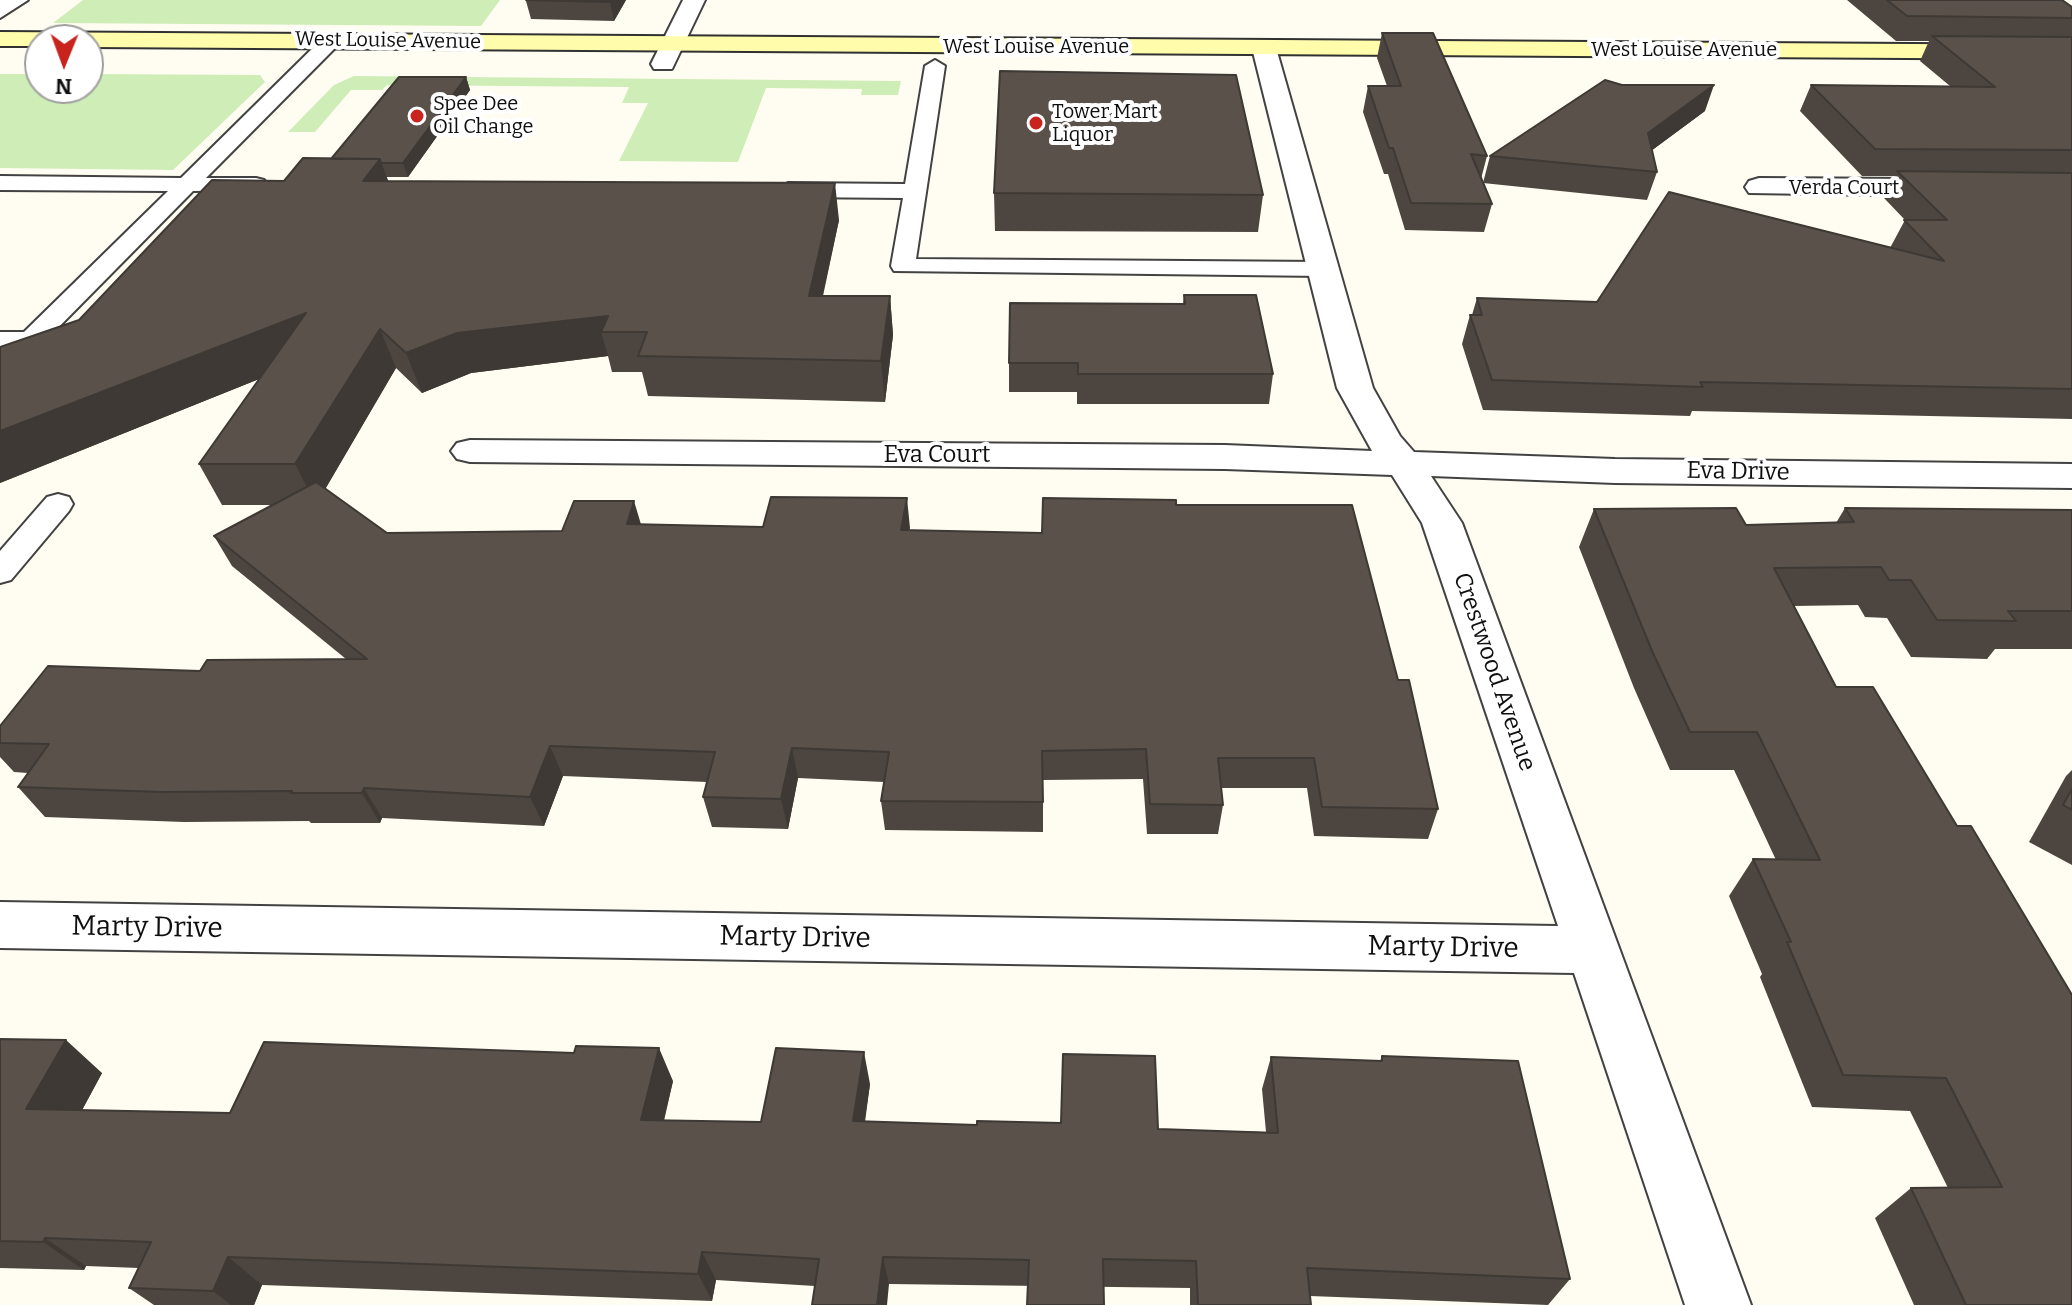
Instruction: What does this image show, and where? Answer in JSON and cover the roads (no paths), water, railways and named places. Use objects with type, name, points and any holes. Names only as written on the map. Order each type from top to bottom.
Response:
[{"type":"main road","name":"West Louise Avenue","points":[[0,39],[331,41],[935,66],[1266,58],[2072,52]]},
{"type":"main road","name":"West Louise Avenue","points":[[104,60],[310,62],[668,54],[1266,58],[2072,74]]},
{"type":"main road","points":[[0,59],[24,59]]},
{"type":"street","points":[[668,54],[694,0]]},
{"type":"street","name":"Crestwood Avenue","points":[[1266,58],[1355,388],[1384,441],[1404,464],[1442,523],[1718,1305]]},
{"type":"street","name":"Verda Court","points":[[1759,187],[2072,189]]},
{"type":"street","name":"Eva Court","points":[[470,451],[1225,457],[1404,464]]},
{"type":"street","name":"Eva Drive","points":[[1404,464],[1615,471],[2072,476]]},
{"type":"street","name":"Marty Drive","points":[[0,925],[1591,950]]},
{"type":"lane","points":[[0,0],[20,0]]},
{"type":"lane","points":[[0,13],[20,0]]},
{"type":"lane","points":[[0,340],[31,340],[331,41]]},
{"type":"lane","points":[[935,66],[903,266],[1323,269]]},
{"type":"lane","points":[[0,183],[278,186]]},
{"type":"lane","points":[[773,190],[915,191]]},
{"type":"lane","points":[[0,572],[58,504]]},
{"type":"place","name":"Spee Dee Oil Change","points":[[417,116]]},
{"type":"place","name":"Tower Mart Liquor","points":[[1036,123]]}]
